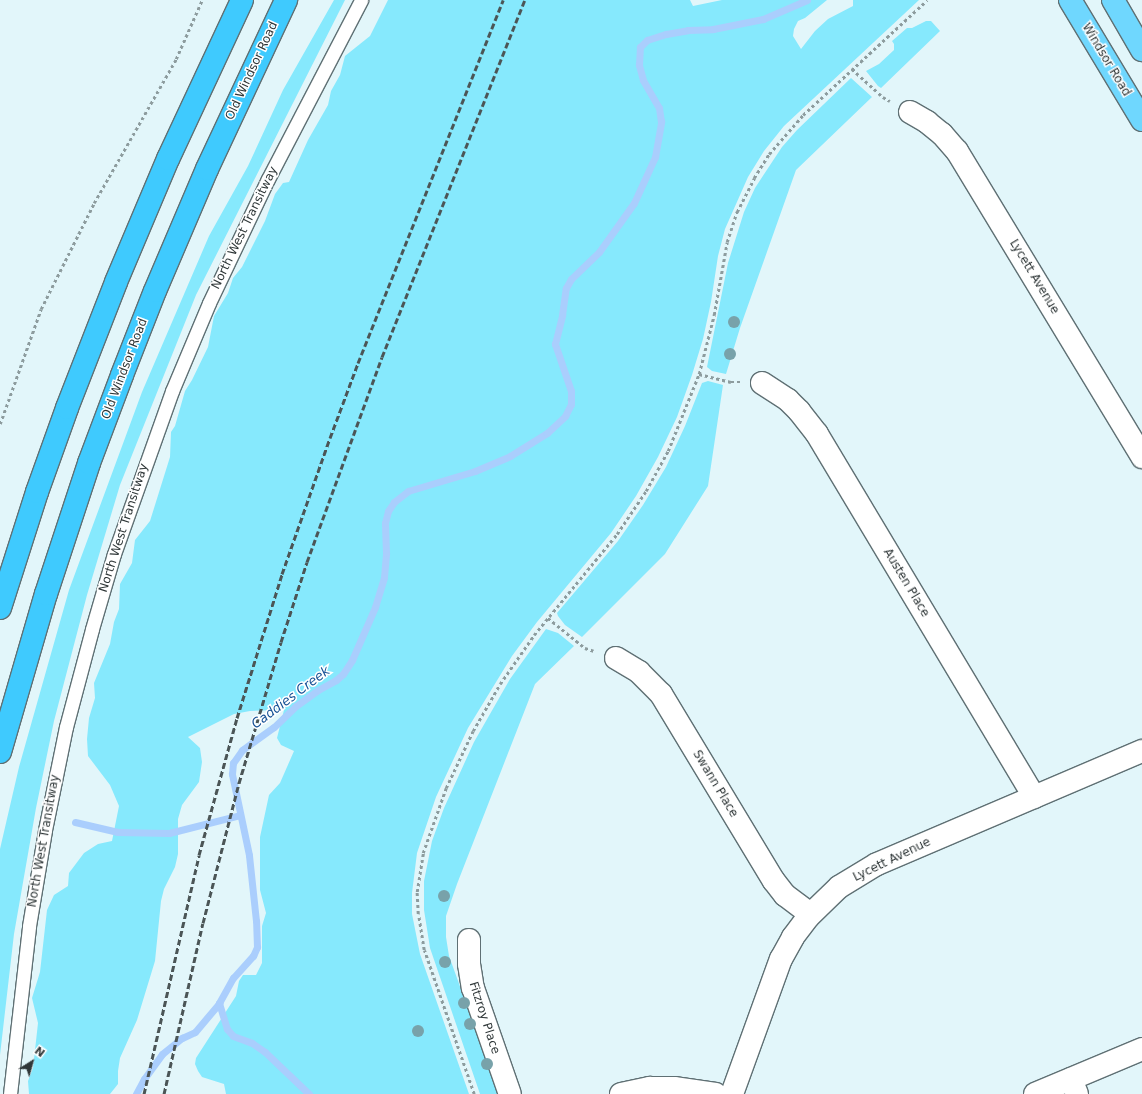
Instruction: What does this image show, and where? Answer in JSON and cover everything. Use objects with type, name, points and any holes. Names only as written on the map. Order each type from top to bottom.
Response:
[{"type":"highway","points":[[0,608],[67,408],[116,282],[171,152],[242,0]]},
{"type":"highway","name":"Old Windsor Road","points":[[0,752],[46,594],[89,463],[122,375],[154,291],[207,169],[286,0]]},
{"type":"main road","name":"Windsor Road","points":[[1070,0],[1142,120]]},
{"type":"main road","points":[[1112,0],[1142,50]]},
{"type":"street","name":"Lycett Avenue","points":[[910,112],[927,122],[942,134],[957,151],[1142,457]]},
{"type":"street","name":"Austen Place","points":[[762,383],[788,400],[799,411],[816,434],[1034,797]]},
{"type":"street","name":"Swann Place","points":[[616,658],[639,672],[661,694],[774,880],[786,895],[810,914]]},
{"type":"street","name":"Lycett Avenue","points":[[732,1094],[781,959],[793,937],[810,914],[839,887],[876,864],[1142,751]]},
{"type":"street","name":"Fitzroy Place","points":[[469,940],[469,964],[473,988],[510,1094]]},
{"type":"street","points":[[1035,1094],[1074,1086],[1142,1049]]},
{"type":"street","points":[[621,1094],[650,1088],[674,1088],[716,1094]]},
{"type":"lane","name":"North West Transitway","points":[[10,1094],[26,948],[45,830],[66,727],[114,554],[172,391],[209,303],[265,186],[361,0]]},
{"type":"path","points":[[0,424],[41,309],[101,191],[176,59],[202,0]]},
{"type":"path","points":[[474,1094],[424,950],[418,914],[419,874],[423,853],[432,825],[457,762],[500,684],[548,618],[617,534],[646,491],[668,451],[699,374],[714,315],[726,248],[744,196],[769,154],[802,115],[928,0]]},
{"type":"path","points":[[852,69],[883,97],[910,112]]},
{"type":"path","points":[[699,374],[731,382],[762,383]]},
{"type":"path","points":[[548,618],[585,648],[616,658]]},
{"type":"shaded area","points":[[334,0],[345,0],[196,295],[120,485],[87,595],[54,721],[36,808],[14,934],[0,1055],[0,849],[19,767],[69,590],[142,392],[209,236],[248,166],[283,90]]},
{"type":"shaded area","points":[[388,0],[690,0],[693,6],[722,0],[827,0],[805,18],[798,21],[794,29],[793,36],[801,49],[815,31],[828,19],[853,6],[853,0],[919,0],[784,126],[764,151],[748,177],[725,229],[718,256],[711,302],[703,339],[692,375],[677,417],[658,457],[636,496],[611,533],[537,622],[512,656],[468,728],[436,797],[417,853],[412,893],[412,914],[420,954],[469,1094],[226,1094],[224,1084],[202,1077],[198,1071],[195,1064],[196,1058],[236,996],[239,981],[243,975],[256,975],[262,963],[262,926],[266,913],[260,890],[260,837],[269,795],[280,783],[294,751],[281,745],[277,738],[285,706],[278,710],[250,711],[234,714],[188,737],[200,748],[202,762],[199,782],[182,805],[178,819],[178,854],[175,867],[164,889],[161,901],[155,961],[137,1020],[120,1058],[118,1084],[110,1094],[29,1094],[28,1081],[33,1068],[38,1023],[32,998],[40,972],[47,910],[54,895],[68,886],[69,873],[84,853],[98,844],[112,841],[119,806],[110,785],[88,756],[87,739],[89,718],[95,698],[94,683],[110,644],[114,622],[119,609],[120,584],[132,563],[135,540],[150,521],[170,457],[171,432],[175,426],[185,391],[208,347],[214,316],[228,293],[233,278],[242,267],[265,221],[275,194],[283,183],[289,182],[308,140],[328,105],[331,91],[340,75],[345,56],[370,36]]},
{"type":"shaded area","points":[[926,21],[931,21],[940,31],[881,88],[878,86],[866,71],[879,64],[894,50],[894,44],[892,41],[907,28],[912,28]]},
{"type":"shaded area","points":[[851,78],[872,97],[796,170],[740,328],[726,374],[712,371],[707,367],[728,263],[744,212],[755,188],[782,147],[797,130]]},
{"type":"shaded area","points":[[708,381],[723,385],[708,486],[665,554],[582,637],[565,625],[557,613],[618,541],[643,505],[666,467],[685,426],[702,383]]},
{"type":"shaded area","points":[[546,629],[558,633],[574,646],[535,684],[446,916],[446,937],[449,956],[499,1094],[480,1094],[430,948],[424,910],[424,881],[432,841],[444,808],[474,742],[510,679]]},
{"type":"waterway","name":"Caddies Creek","points":[[136,1094],[144,1079],[162,1054],[182,1038],[195,1032],[219,1003],[233,978],[253,956],[257,947],[256,921],[249,855],[232,774],[233,763],[242,750],[274,727],[296,706],[343,674],[352,660],[375,607],[384,577],[386,553],[385,523],[388,511],[394,502],[408,491],[475,471],[510,456],[547,433],[565,416],[571,404],[571,391],[555,344],[562,315],[566,288],[571,279],[599,252],[634,203],[655,157],[661,122],[659,108],[643,80],[639,65],[640,47],[647,40],[666,34],[688,30],[713,29],[763,19],[807,0]]},
{"type":"waterway","points":[[75,822],[118,832],[169,833],[240,815]]},
{"type":"waterway","points":[[219,1003],[227,1029],[233,1036],[252,1043],[265,1052],[309,1094]]},
{"type":"railway","points":[[144,1094],[199,855],[237,718],[282,574],[358,363],[503,0]]},
{"type":"railway","points":[[164,1094],[203,923],[239,783],[281,642],[307,562],[382,357],[525,0]]}]
